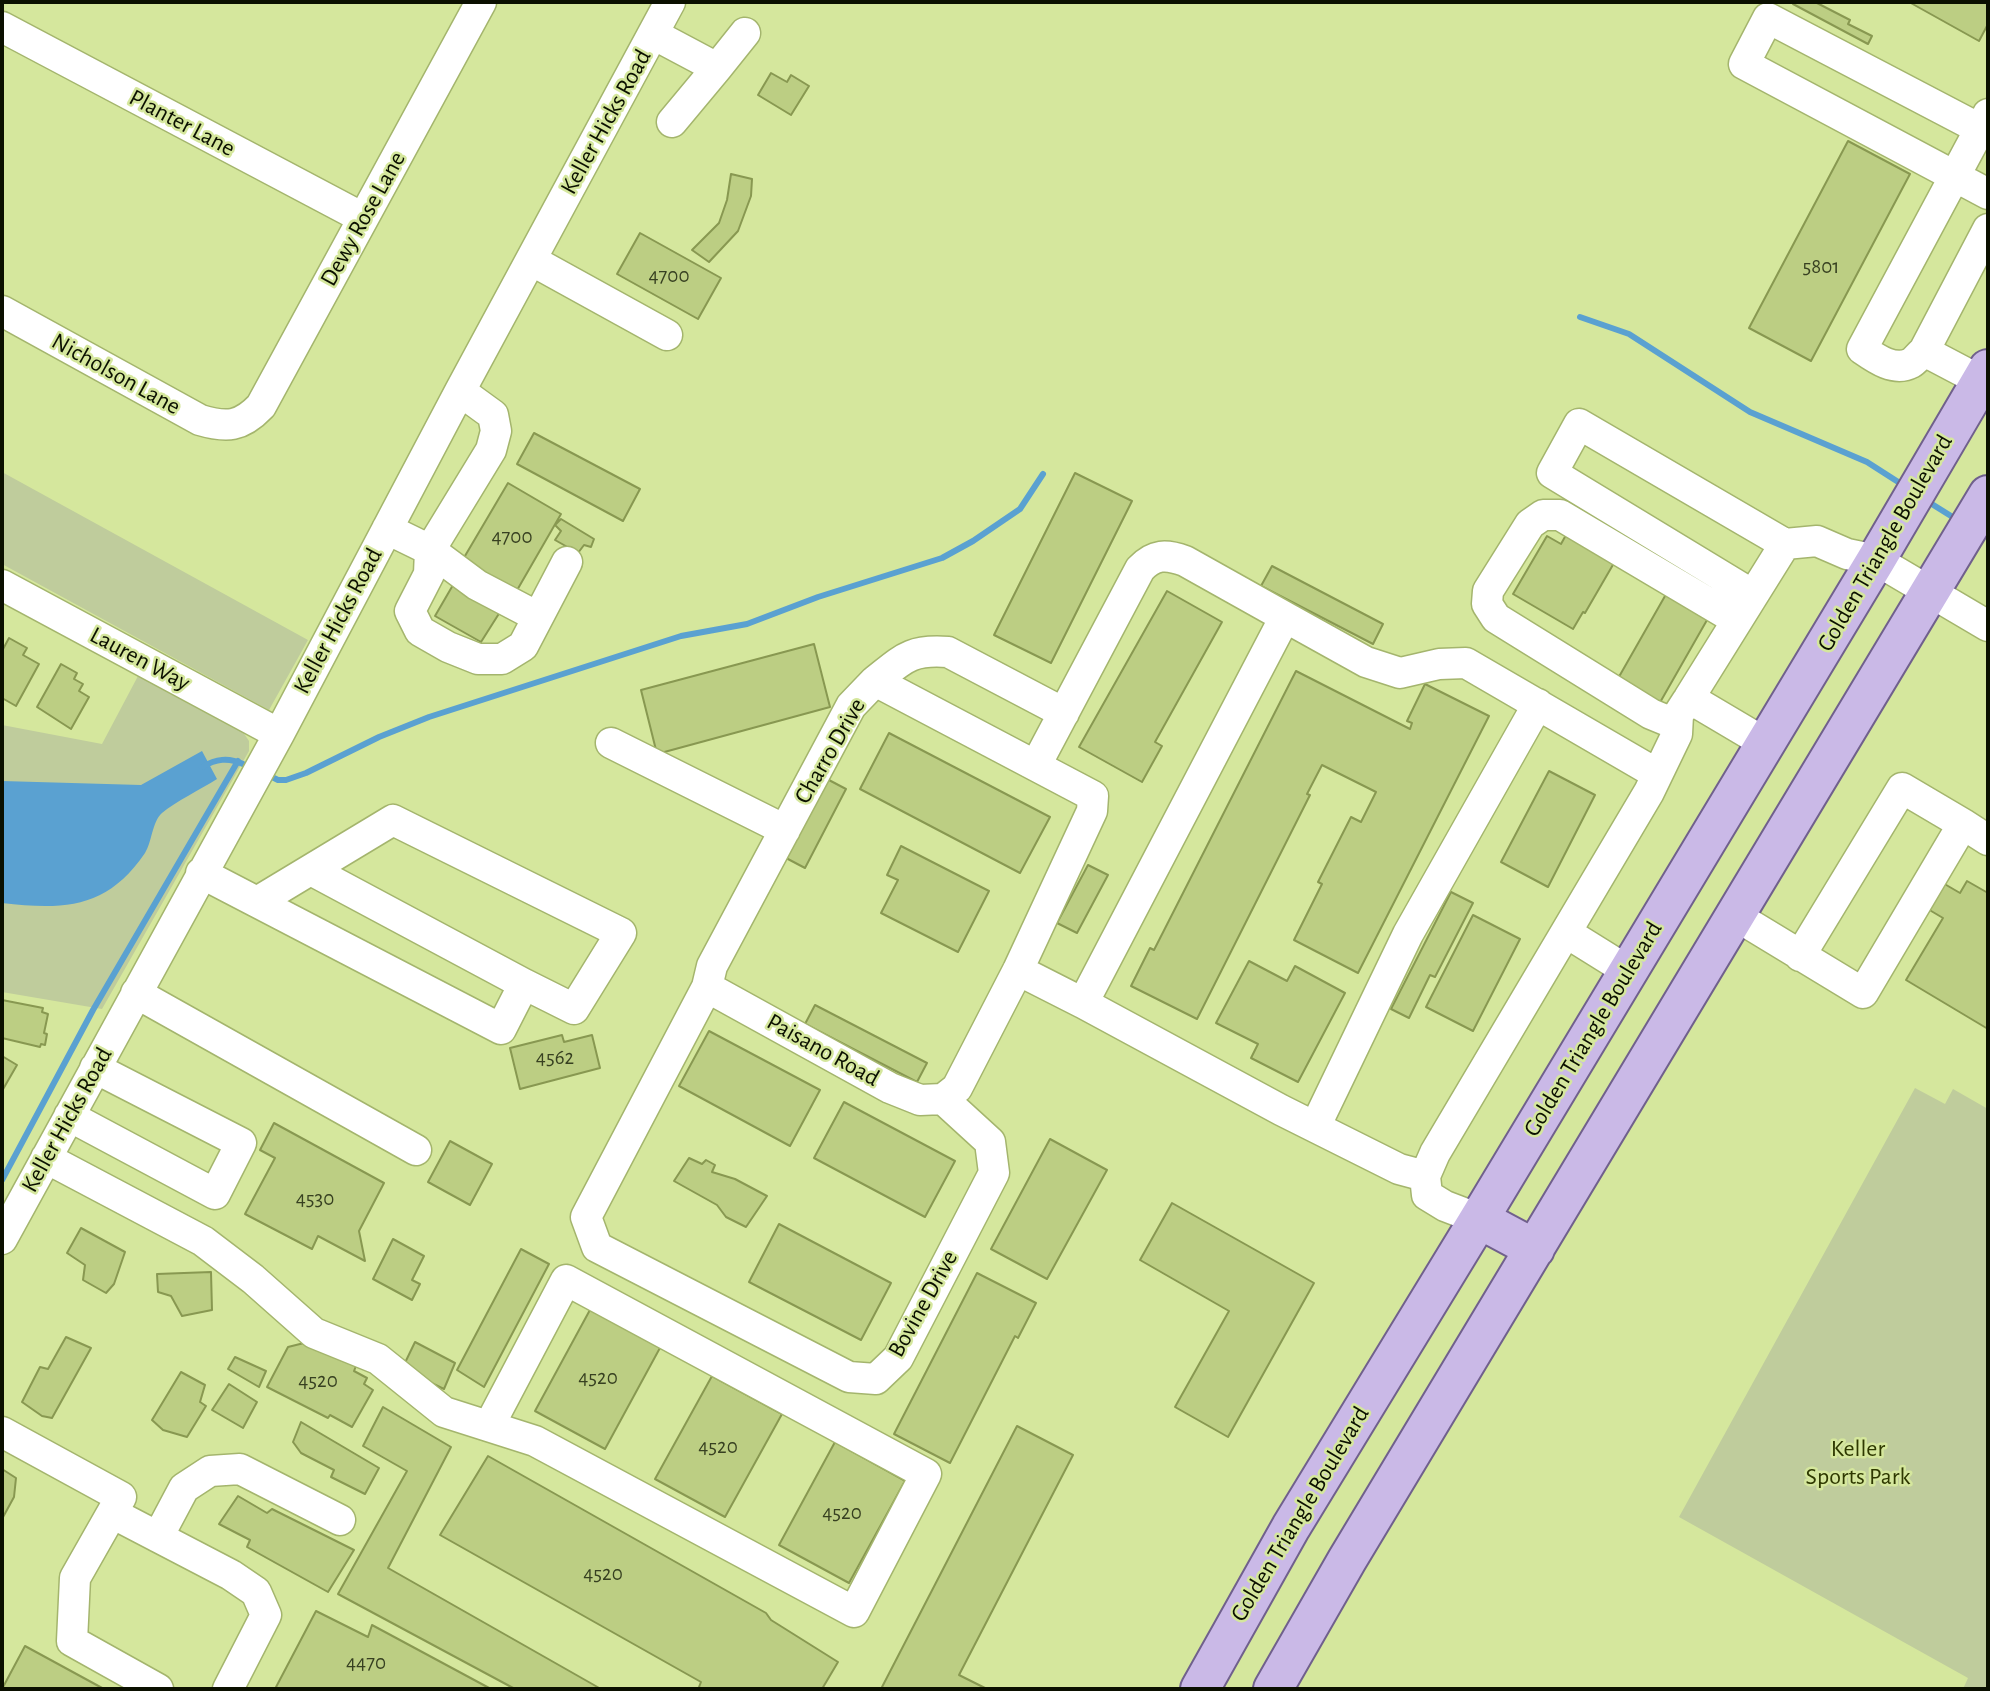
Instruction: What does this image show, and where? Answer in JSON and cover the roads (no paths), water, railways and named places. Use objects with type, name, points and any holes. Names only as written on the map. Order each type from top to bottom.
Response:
[{"type":"main road","name":"Golden Triangle Boulevard","points":[[1199,1689],[1291,1527],[1985,375]]},
{"type":"main road","points":[[1273,1689],[1347,1560],[1988,495]]},
{"type":"main road","points":[[1479,1219],[1535,1249]]},
{"type":"street","name":"Dewy Rose Lane","points":[[233,425],[250,418],[261,406],[481,2]]},
{"type":"street","name":"Keller Hicks Road","points":[[2,1239],[279,734],[670,2]]},
{"type":"street","points":[[1988,194],[1955,176],[1744,64],[1772,10],[1984,121],[1955,176],[1862,349],[1881,363],[1898,365],[1910,364],[1924,351],[1988,229]]},
{"type":"street","name":"Planter Lane","points":[[2,27],[363,218]]},
{"type":"street","points":[[672,122],[745,33]]},
{"type":"street","points":[[653,34],[717,68]]},
{"type":"street","points":[[531,260],[667,335]]},
{"type":"street","name":"Nicholson Lane","points":[[2,311],[200,420],[217,425],[233,425]]},
{"type":"street","points":[[1924,351],[1985,375]]},
{"type":"street","points":[[460,391],[493,415],[496,431],[491,450],[430,550],[429,574],[410,611],[420,631],[448,647],[478,659],[502,659],[523,646],[567,562]]},
{"type":"street","points":[[1753,595],[1552,473],[1579,424],[1785,544],[1817,541],[1847,554],[1884,546],[1938,580],[1988,626]]},
{"type":"street","points":[[1737,620],[1560,515],[1543,515],[1530,524],[1488,591],[1487,604],[1496,618],[1650,714],[1668,721],[1683,706],[1785,544]]},
{"type":"street","points":[[387,529],[430,550],[478,584],[538,617]]},
{"type":"street","points":[[943,1099],[957,1088],[1018,970],[1092,811],[1093,796],[1036,765],[1140,569],[1156,557],[1170,555],[1185,561],[1366,662],[1400,673],[1440,664],[1466,663],[1657,774]]},
{"type":"street","name":"Lauren Way","points":[[2,585],[279,734]]},
{"type":"street","points":[[1083,1003],[1285,617]]},
{"type":"street","points":[[875,681],[908,655],[930,650],[948,652],[1064,713]]},
{"type":"street","name":"Charro Drive","points":[[707,987],[712,966],[851,706],[875,681],[1036,765]]},
{"type":"street","points":[[1315,1127],[1408,934],[1538,704]]},
{"type":"street","points":[[1683,706],[1765,743]]},
{"type":"street","points":[[1479,1219],[1445,1206],[1427,1195],[1425,1176],[1435,1153],[1567,933],[1657,774],[1677,733],[1683,706]]},
{"type":"street","points":[[611,743],[785,830]]},
{"type":"street","points":[[1800,956],[1902,788],[1988,840]]},
{"type":"street","points":[[257,902],[393,820],[621,933],[574,1009],[311,870]]},
{"type":"street","points":[[1736,916],[1863,993],[1963,824]]},
{"type":"street","points":[[201,873],[500,1029],[524,984]]},
{"type":"street","points":[[1567,933],[1628,971]]},
{"type":"street","points":[[1018,970],[1315,1127],[1399,1169],[1425,1176]]},
{"type":"street","name":"Bovine Drive","points":[[707,987],[586,1217],[597,1247],[849,1377],[876,1379],[898,1358],[994,1173],[990,1142],[943,1099]]},
{"type":"street","name":"Paisano Road","points":[[707,987],[891,1088],[920,1100],[943,1099]]},
{"type":"street","points":[[136,993],[416,1150]]},
{"type":"street","points":[[69,1116],[215,1194],[242,1143],[95,1068]]},
{"type":"street","points":[[46,1158],[203,1241],[253,1279],[314,1333],[378,1359],[444,1412],[535,1441],[854,1612],[926,1474],[566,1280],[489,1426]]},
{"type":"street","points":[[2,1432],[121,1497],[75,1578],[72,1641],[158,1689]]},
{"type":"street","points":[[158,1537],[184,1488],[210,1471],[240,1469],[340,1520]]},
{"type":"street","points":[[112,1513],[231,1575],[256,1592],[266,1615],[228,1689]]},
{"type":"water","points":[[202,751],[217,779],[162,813],[156,821],[145,853],[115,885],[83,902],[45,906],[2,903],[2,781],[141,785]]},
{"type":"waterway","points":[[1580,317],[1629,334],[1750,412],[1867,462],[1906,487]]},
{"type":"waterway","points":[[266,774],[278,780],[286,780],[429,717],[681,636],[747,624],[818,597],[942,558],[1020,509],[1043,474]]},
{"type":"waterway","points":[[1927,501],[1959,521]]},
{"type":"waterway","points":[[202,767],[222,760],[243,764]]},
{"type":"waterway","points":[[2,1180],[93,1010],[238,761]]},
{"type":"park label","name":"Keller Sports Park","points":[[1858,1463]]}]
